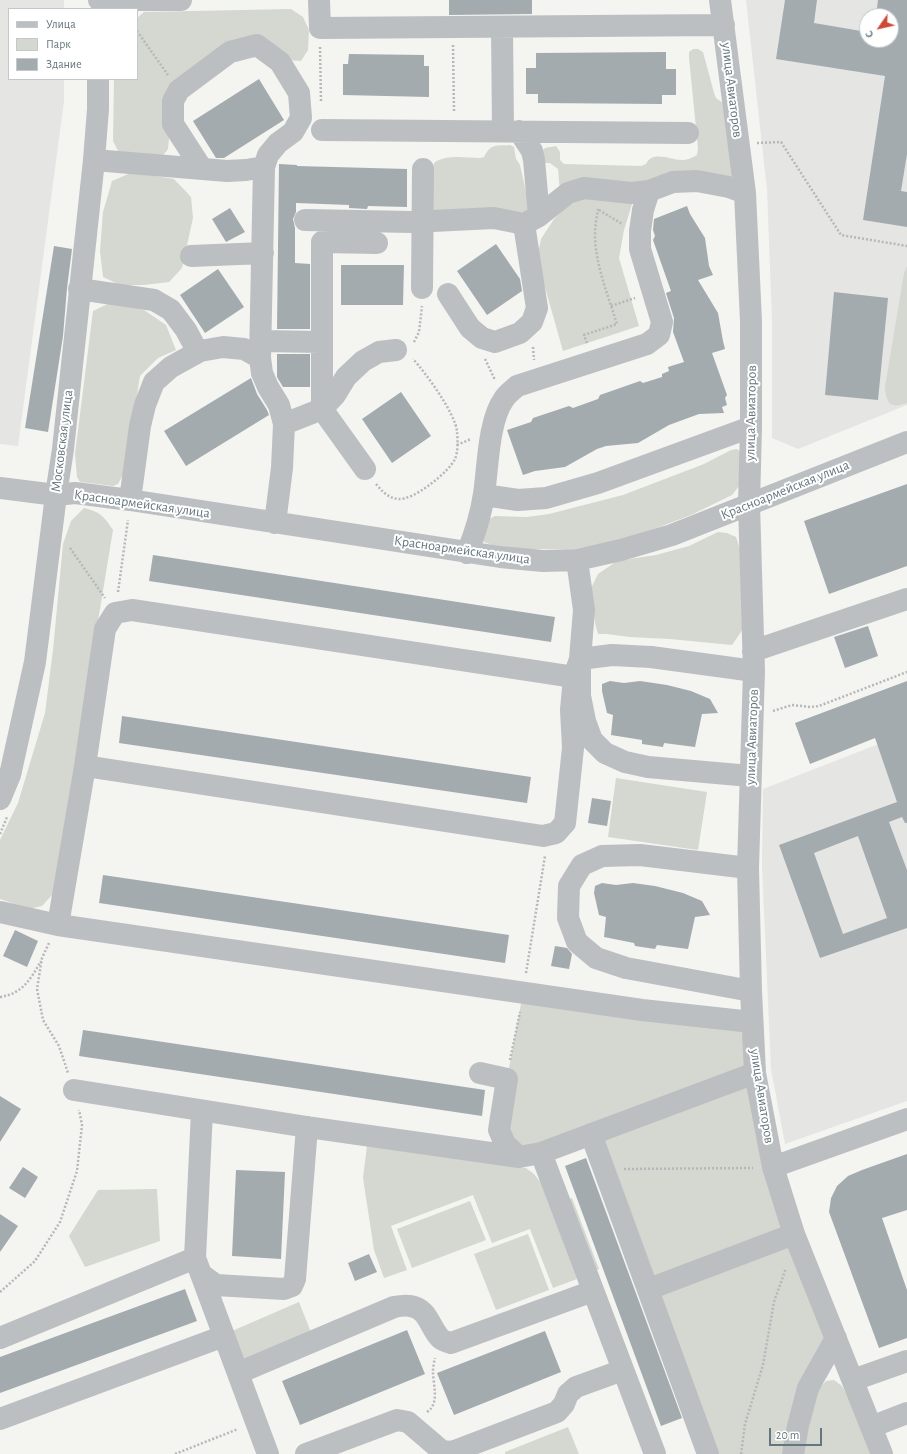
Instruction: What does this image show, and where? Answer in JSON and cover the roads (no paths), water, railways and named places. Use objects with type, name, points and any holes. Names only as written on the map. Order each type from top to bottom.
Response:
[{"type":"street","points":[[100,0],[180,0]]},
{"type":"street","points":[[319,0],[320,36],[452,27],[724,25]]},
{"type":"street","name":"улица Авиаторов","points":[[720,0],[745,193],[751,321],[749,504],[754,661],[748,868],[752,1022],[755,1073],[773,1167],[796,1237],[882,1454]]},
{"type":"street","points":[[448,294],[470,328],[482,338],[495,342],[520,333],[532,322],[537,308],[531,220],[534,160],[532,151],[511,131],[502,27]]},
{"type":"street","points":[[202,169],[173,124],[173,101],[179,90],[230,52],[257,45],[280,62],[299,93],[301,118],[293,132],[278,143],[268,155],[264,168],[261,349],[262,372],[268,387],[280,406],[284,424],[282,468],[275,522]]},
{"type":"street","name":"Московская улица","points":[[0,799],[10,775],[35,662],[63,449],[94,160],[98,109],[98,80]]},
{"type":"street","points":[[322,130],[688,133]]},
{"type":"street","points":[[94,160],[227,171],[264,168]]},
{"type":"street","points":[[422,288],[423,168]]},
{"type":"street","points":[[305,220],[423,221],[494,218],[531,220],[568,193],[584,188],[599,200],[631,193],[649,191],[673,182],[696,182],[728,187],[745,193]]},
{"type":"street","points":[[466,552],[479,520],[484,495],[492,431],[496,414],[504,399],[517,386],[647,344],[659,335],[662,322],[640,249],[640,231],[643,210],[649,191]]},
{"type":"street","points":[[365,469],[322,409],[322,242],[377,243]]},
{"type":"street","points":[[191,256],[263,253]]},
{"type":"street","points":[[79,289],[154,300],[171,310],[186,330],[194,345],[200,351]]},
{"type":"street","points":[[129,510],[140,426],[145,405],[154,382],[171,367],[200,351],[223,347],[261,349],[321,342]]},
{"type":"street","points":[[284,424],[322,409],[336,395],[346,377],[363,361],[379,352],[396,350]]},
{"type":"street","points":[[484,495],[518,500],[546,498],[598,483],[751,428]]},
{"type":"street","name":"Красноармейская улица","points":[[0,488],[56,495],[75,493],[129,510],[275,522],[466,552],[543,561],[577,560],[621,550],[672,535],[907,442]]},
{"type":"street","points":[[85,766],[543,836],[556,833],[565,823],[573,748],[572,710],[584,610],[577,560]]},
{"type":"street","points":[[58,925],[85,766],[105,629],[115,613],[132,610],[577,668],[612,655],[754,661],[907,599]]},
{"type":"street","points":[[577,668],[580,696],[585,721],[592,740],[606,753],[625,762],[648,767],[750,776]]},
{"type":"street","points":[[748,868],[640,854],[602,856],[582,865],[569,886],[568,918],[577,942],[596,958],[626,968],[751,991]]},
{"type":"street","points":[[0,912],[58,925],[642,1010],[752,1022]]},
{"type":"street","points":[[480,1073],[507,1079],[499,1130],[506,1144],[519,1157]]},
{"type":"street","points":[[74,1090],[307,1127],[519,1157],[541,1152],[596,1128],[755,1073]]},
{"type":"street","points":[[202,1111],[198,1266],[268,1454]]},
{"type":"street","points":[[773,1167],[907,1119]]},
{"type":"street","points":[[198,1266],[216,1285],[284,1290],[292,1286],[296,1279],[307,1127]]},
{"type":"street","points":[[596,1128],[604,1169],[708,1454]]},
{"type":"street","points":[[541,1152],[655,1454]]},
{"type":"street","points":[[649,1289],[796,1237]]},
{"type":"street","points":[[0,1338],[198,1266]]},
{"type":"street","points":[[238,1374],[394,1307],[412,1306],[421,1311],[429,1319],[439,1337],[444,1341],[451,1343],[593,1291]]},
{"type":"street","points":[[0,1419],[224,1336]]},
{"type":"street","points":[[793,1454],[798,1426],[808,1388],[836,1338]]},
{"type":"street","points":[[853,1380],[907,1361]]},
{"type":"street","points":[[306,1454],[397,1420],[408,1422],[442,1451],[452,1452],[557,1412],[564,1404],[568,1394],[576,1387],[623,1370]]},
{"type":"street","points":[[871,1427],[907,1413]]}]
